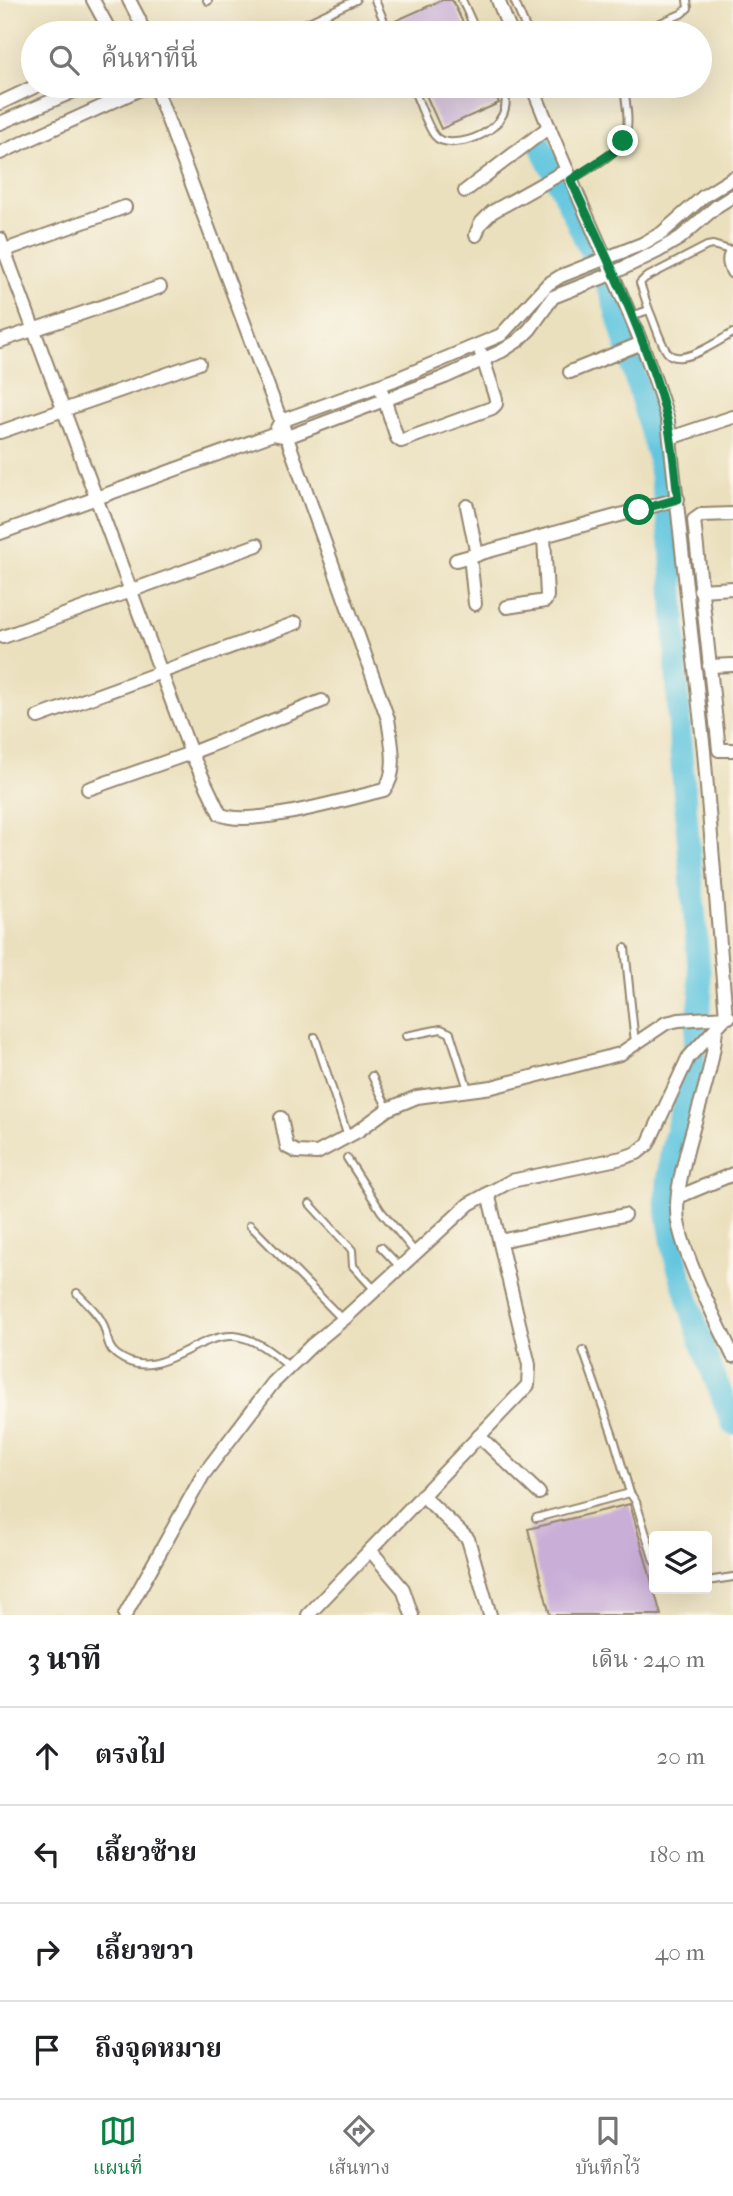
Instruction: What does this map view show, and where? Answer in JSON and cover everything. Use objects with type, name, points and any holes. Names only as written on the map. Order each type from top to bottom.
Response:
[{"type":"street","points":[[93,0],[104,21]]},
{"type":"street","points":[[129,0],[140,21]]},
{"type":"street","points":[[498,0],[506,21]]},
{"type":"street","points":[[0,103],[21,93]]},
{"type":"street","points":[[0,123],[58,98]]},
{"type":"street","points":[[0,153],[121,98]]},
{"type":"street","points":[[125,207],[1,247],[191,753],[214,803],[220,814],[226,818],[246,819],[287,813],[384,790],[391,777],[393,762],[388,719],[287,437],[160,98]]},
{"type":"street","points":[[125,1615],[203,1475],[273,1383],[469,1204],[511,1181],[637,1153],[648,1144],[656,1130],[688,1058],[711,1027],[730,1016],[670,438],[658,386],[631,347],[631,316],[605,259],[561,176],[549,127],[537,98]]},
{"type":"street","points":[[466,191],[549,127]]},
{"type":"street","points":[[476,235],[480,224],[492,212],[561,176]]},
{"type":"street","points":[[273,434],[281,421],[477,346],[509,328],[548,284],[662,233],[704,196],[733,178]]},
{"type":"street","points":[[0,533],[273,434],[287,437],[484,360],[519,340],[553,297],[611,275],[680,237],[733,196]]},
{"type":"street","points":[[733,251],[729,257],[729,265],[733,271]]},
{"type":"street","points":[[0,341],[160,286]]},
{"type":"street","points":[[380,385],[397,438],[401,441],[492,408],[496,399],[477,346]]},
{"type":"street","points":[[570,372],[631,347]]},
{"type":"street","points":[[0,432],[199,363]]},
{"type":"street","points":[[670,438],[733,417]]},
{"type":"street","points":[[456,560],[675,500]]},
{"type":"street","points":[[467,506],[475,604]]},
{"type":"street","points":[[733,514],[701,515],[694,520],[719,750],[733,750]]},
{"type":"street","points":[[506,607],[545,601],[544,536]]},
{"type":"street","points":[[3,637],[257,545]]},
{"type":"street","points":[[700,590],[733,588]]},
{"type":"street","points":[[38,717],[296,623]]},
{"type":"street","points":[[709,666],[733,665]]},
{"type":"street","points":[[88,789],[191,753],[322,701]]},
{"type":"street","points":[[281,1118],[286,1144],[297,1152],[317,1153],[348,1137],[388,1110],[417,1097],[492,1087],[620,1054],[666,1023],[691,1018],[711,1027]]},
{"type":"street","points":[[711,1027],[715,1043],[691,1129],[678,1197],[678,1226],[729,1337],[733,1356]]},
{"type":"street","points":[[678,1197],[733,1174]]},
{"type":"street","points":[[327,1615],[312,1611],[528,1385],[530,1376],[488,1193]]},
{"type":"street","points":[[500,1241],[624,1215]]},
{"type":"street","points":[[479,1436],[539,1493]]},
{"type":"street","points":[[422,1495],[468,1539],[490,1615]]},
{"type":"street","points":[[370,1550],[403,1589],[412,1615]]},
{"type":"lane","points":[[311,21],[356,0]]},
{"type":"lane","points":[[375,0],[384,21]]},
{"type":"lane","points":[[462,0],[472,21]]},
{"type":"lane","points":[[514,0],[523,21]]},
{"type":"lane","points":[[665,21],[688,8],[687,0]]},
{"type":"lane","points":[[417,98],[434,136],[448,143],[493,129],[506,108],[506,98]]},
{"type":"lane","points":[[561,176],[615,151],[623,141],[627,129],[625,98]]},
{"type":"lane","points":[[733,251],[713,245],[707,246],[645,278],[640,284],[668,354],[687,358],[733,333]]},
{"type":"lane","points":[[631,316],[649,310]]},
{"type":"lane","points":[[625,948],[635,1043]]},
{"type":"lane","points":[[406,1036],[441,1030],[450,1033],[468,1089]]},
{"type":"lane","points":[[315,1037],[348,1137]]},
{"type":"lane","points":[[372,1076],[388,1110]]},
{"type":"lane","points":[[347,1158],[381,1211],[415,1252]]},
{"type":"lane","points":[[310,1204],[352,1250],[353,1266],[375,1290]]},
{"type":"lane","points":[[250,1225],[343,1320]]},
{"type":"lane","points":[[381,1247],[400,1267]]},
{"type":"lane","points":[[77,1293],[103,1323],[113,1353],[123,1359],[143,1364],[159,1364],[210,1341],[233,1336],[252,1341],[290,1367]]},
{"type":"lane","points":[[583,1350],[649,1545]]},
{"type":"lane","points":[[536,1518],[630,1493]]},
{"type":"lane","points":[[712,1580],[733,1577]]},
{"type":"building","points":[[442,0],[452,0],[462,21],[395,21]]},
{"type":"building","points":[[427,98],[497,98],[499,103],[441,129]]},
{"type":"building","points":[[630,1504],[649,1572],[649,1594],[655,1594],[661,1615],[550,1615],[528,1529]]},
{"type":"waterway","points":[[540,144],[611,293],[658,456],[671,543],[680,741],[701,994],[692,1071],[671,1152],[666,1203],[675,1257],[703,1348],[733,1424]]},
{"type":"route","points":[[623,141],[615,151],[571,180],[636,327],[668,421],[678,499],[639,510]]}]
